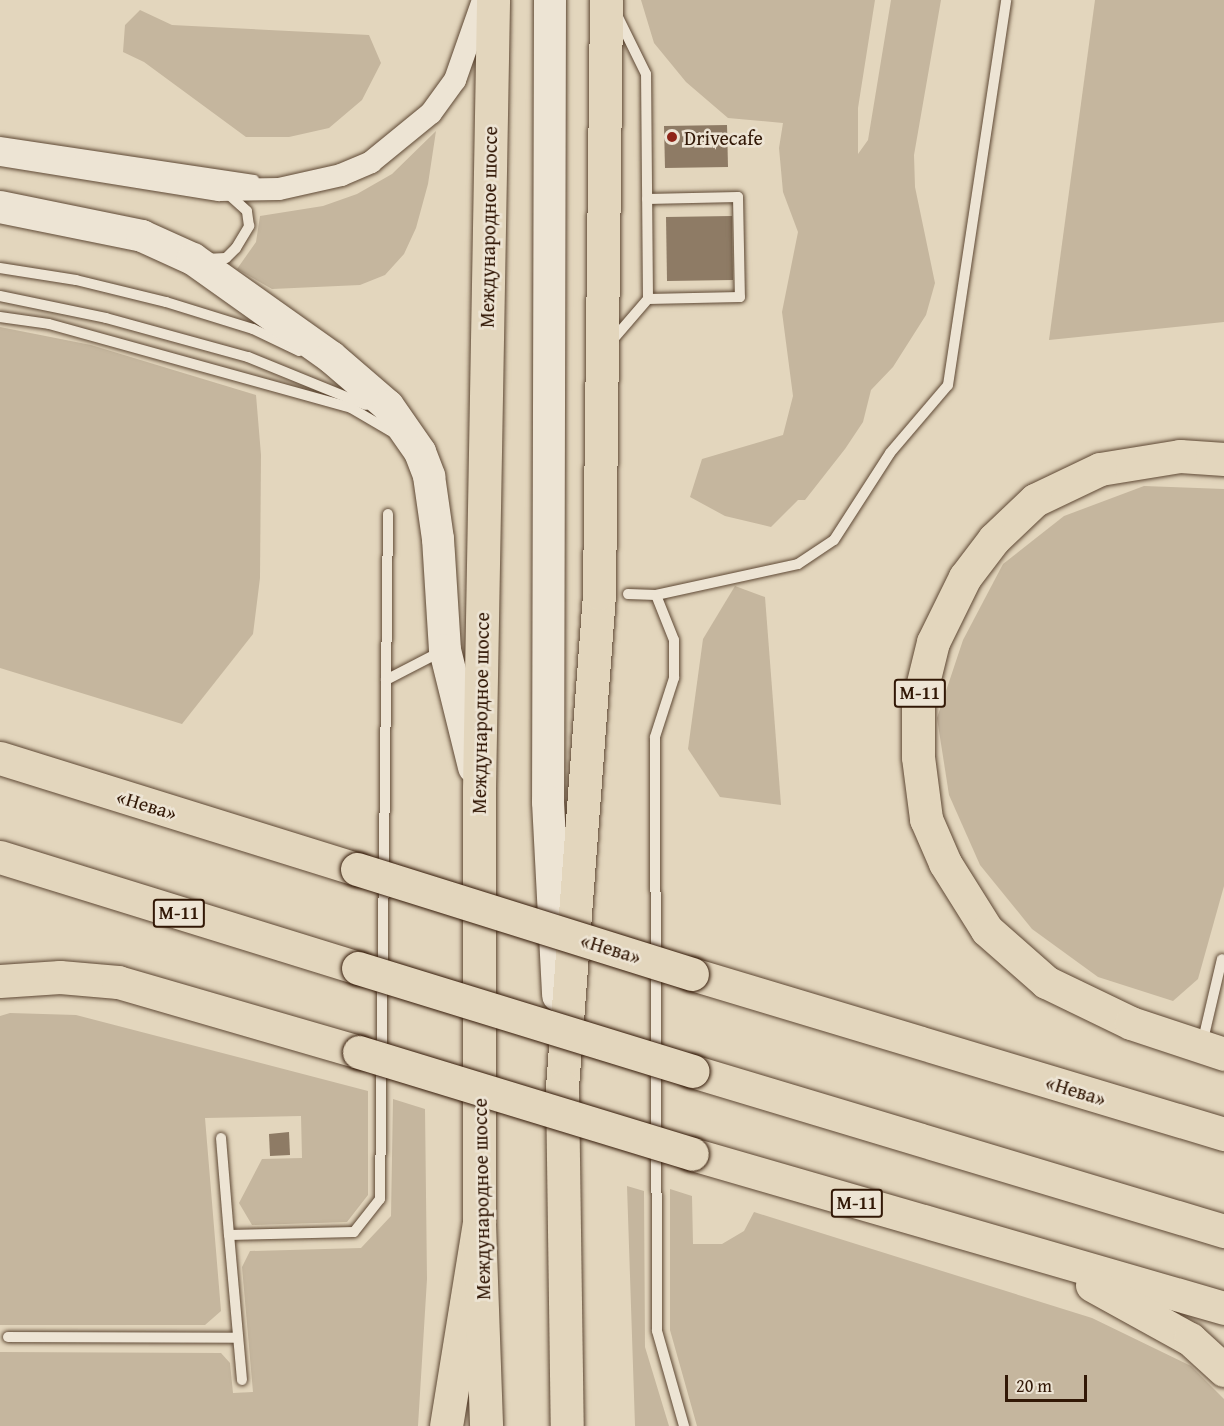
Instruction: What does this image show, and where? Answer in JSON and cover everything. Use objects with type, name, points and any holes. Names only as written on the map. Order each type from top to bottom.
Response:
[{"type":"main road","name":"Международное шоссе","points":[[486,1426],[480,1223],[479,789],[493,0]]},
{"type":"main road","points":[[568,1425],[562,1087],[599,593],[608,0]]},
{"type":"main road","name":"М-11","points":[[1213,1051],[1131,1023],[1046,982],[987,930],[945,863],[926,819],[918,758],[918,703],[933,642],[965,577],[994,539],[1035,500],[1100,469],[1180,456],[1224,459]]},
{"type":"main road","name":"«Нева»","points":[[0,758],[692,974],[1224,1134]]},
{"type":"main road","name":"М-11","points":[[0,857],[692,1071],[1224,1231]]},
{"type":"main road","name":"М-11","points":[[0,981],[60,977],[118,982],[359,1052],[692,1154],[1224,1308]]},
{"type":"main road","points":[[446,1426],[480,1223]]},
{"type":"main road","name":"М-11","points":[[1023,1251],[1190,1339],[1224,1370]]},
{"type":"street","points":[[0,155],[219,189],[279,189],[308,183],[371,162],[431,113],[455,80],[483,0]]},
{"type":"street","points":[[550,0],[548,802],[562,1087]]},
{"type":"street","points":[[0,207],[142,236],[193,259],[360,381],[413,441],[429,476],[438,539],[445,650],[479,789]]},
{"type":"lane","points":[[602,352],[648,299],[646,74],[608,0]]},
{"type":"lane","points":[[628,594],[656,595],[798,564],[834,540],[890,453],[948,385],[1006,0]]},
{"type":"lane","points":[[0,142],[204,174],[308,183]]},
{"type":"lane","points":[[193,259],[226,258],[236,249],[249,226],[247,211],[237,198],[219,189]]},
{"type":"lane","points":[[647,199],[738,197],[740,297],[648,299]]},
{"type":"lane","points":[[0,268],[76,280],[253,328],[360,381]]},
{"type":"lane","points":[[0,296],[106,318],[248,357],[358,400],[413,441]]},
{"type":"lane","points":[[0,317],[49,324],[351,408],[413,441]]},
{"type":"lane","points":[[229,1235],[354,1232],[380,1199],[388,514]]},
{"type":"lane","points":[[656,595],[674,640],[674,678],[655,737],[657,1331],[684,1426]]},
{"type":"lane","points":[[386,680],[445,650]]},
{"type":"lane","points":[[1213,1051],[1222,959]]},
{"type":"lane","points":[[221,1138],[242,1380]]},
{"type":"lane","points":[[8,1337],[238,1338]]},
{"type":"shaded area","points":[[641,0],[875,0],[858,108],[858,154],[868,140],[891,0],[941,0],[914,155],[915,187],[935,283],[926,315],[893,367],[871,390],[863,422],[845,449],[805,500],[798,500],[771,527],[725,516],[690,497],[702,459],[783,435],[793,396],[782,312],[798,232],[783,192],[779,148],[783,123],[728,118],[686,82],[654,43]]},
{"type":"shaded area","points":[[1095,0],[1224,0],[1224,322],[1049,340]]},
{"type":"shaded area","points":[[140,10],[172,25],[369,35],[381,63],[362,100],[329,128],[289,137],[246,137],[144,62],[123,52],[125,25]]},
{"type":"shaded area","points":[[436,131],[428,184],[416,228],[404,254],[385,275],[360,285],[272,289],[237,269],[256,242],[260,216],[323,206],[357,194],[392,174]]},
{"type":"shaded area","points":[[0,327],[91,345],[256,395],[261,455],[260,578],[253,634],[182,724],[0,668]]},
{"type":"shaded area","points":[[1144,486],[1224,489],[1224,886],[1198,979],[1173,1001],[1098,977],[1032,929],[980,865],[949,795],[937,718],[963,640],[1003,564],[1064,516]]},
{"type":"shaded area","points":[[735,586],[765,597],[781,805],[720,797],[688,749],[703,639]]},
{"type":"shaded area","points":[[10,1013],[76,1015],[368,1091],[368,1195],[347,1222],[252,1225],[239,1203],[262,1159],[302,1158],[301,1116],[205,1118],[221,1311],[205,1325],[0,1325],[0,1016]]},
{"type":"shaded area","points":[[393,1099],[425,1109],[427,1279],[418,1426],[0,1426],[0,1352],[221,1353],[230,1363],[233,1393],[253,1392],[242,1267],[250,1251],[361,1248],[391,1216]]},
{"type":"shaded area","points":[[627,1186],[644,1191],[645,1347],[669,1426],[635,1426]]},
{"type":"shaded area","points":[[670,1189],[692,1196],[693,1244],[722,1244],[744,1231],[754,1212],[1092,1318],[1191,1366],[1224,1399],[1224,1426],[697,1426],[670,1330]]},
{"type":"building","points":[[727,125],[728,167],[665,168],[664,126]]},
{"type":"building","points":[[732,216],[733,280],[667,281],[666,217]]},
{"type":"building","points":[[289,1132],[290,1155],[270,1156],[269,1134]]},
{"type":"place","name":"Drivecafe","points":[[672,137]]}]
